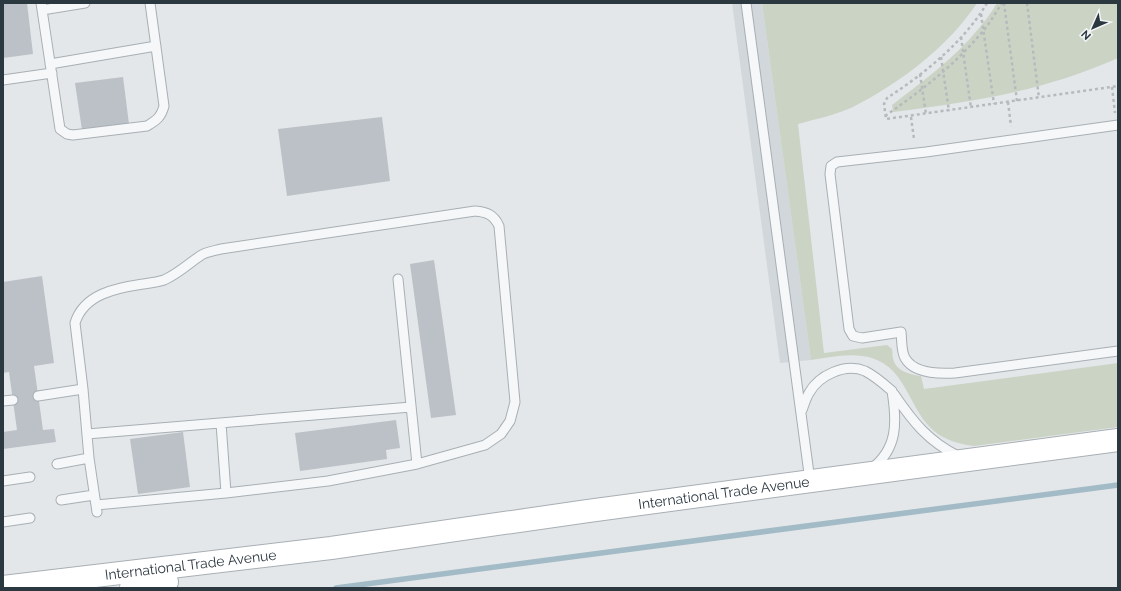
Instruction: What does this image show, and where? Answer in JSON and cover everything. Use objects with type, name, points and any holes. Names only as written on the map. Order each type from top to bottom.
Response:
[{"type":"street","name":"International Trade Avenue","points":[[3,587],[331,548],[588,511],[1118,440]]},
{"type":"street","name":"International Trade Avenue","points":[[131,588],[223,571],[331,548]]},
{"type":"lane","points":[[85,3],[42,7],[60,128],[67,134],[147,126],[158,120],[162,114],[164,106],[150,3]]},
{"type":"lane","points":[[746,3],[810,482]]},
{"type":"lane","points":[[3,80],[51,68],[156,46]]},
{"type":"lane","points":[[1117,125],[916,153],[837,162],[830,169],[849,329],[853,336],[862,338],[901,332],[905,359],[915,367],[935,374],[955,373],[1118,351]]},
{"type":"lane","points":[[61,500],[96,504],[226,493],[328,481],[416,464],[485,445],[501,434],[510,421],[515,402],[499,226],[491,215],[475,210],[221,250],[201,255],[182,271],[162,280],[119,288],[102,295],[84,306],[75,323],[89,458],[96,504]]},
{"type":"lane","points":[[398,279],[416,464]]},
{"type":"lane","points":[[801,411],[809,393],[819,381],[832,372],[846,369],[864,371],[892,391],[914,423],[926,436],[940,447],[967,461]]},
{"type":"lane","points":[[38,396],[82,390]]},
{"type":"lane","points":[[864,474],[877,464],[890,448],[894,435],[895,418],[892,391]]},
{"type":"lane","points":[[3,401],[13,400]]},
{"type":"lane","points":[[87,434],[411,407]]},
{"type":"lane","points":[[221,423],[226,493]]},
{"type":"lane","points":[[57,464],[89,458]]},
{"type":"lane","points":[[3,481],[30,477]]},
{"type":"lane","points":[[3,522],[30,518]]},
{"type":"path","points":[[987,3],[981,13],[961,37],[920,74],[885,101],[884,107],[886,119],[889,120],[1118,86]]},
{"type":"path","points":[[885,116],[943,71],[963,52],[984,30],[1003,3]]},
{"type":"path","points":[[1003,3],[1017,101]]},
{"type":"path","points":[[1027,3],[1039,98]]},
{"type":"path","points":[[981,13],[994,104]]},
{"type":"path","points":[[961,37],[971,108]]},
{"type":"path","points":[[941,56],[949,111]]},
{"type":"path","points":[[920,74],[926,114]]},
{"type":"path","points":[[1112,87],[1117,125]]},
{"type":"path","points":[[1008,102],[1013,140]]},
{"type":"path","points":[[911,116],[916,153]]},
{"type":"shaded area","points":[[732,3],[762,3],[811,360],[780,363]]},
{"type":"shaded area","points":[[762,3],[977,3],[952,34],[937,49],[888,87],[846,110],[798,124],[824,353],[887,345],[892,349],[894,362],[900,369],[913,375],[921,376],[924,389],[1118,363],[1118,427],[974,446],[953,442],[934,431],[926,422],[900,380],[884,363],[872,358],[857,355],[811,360]]},
{"type":"shaded area","points":[[997,3],[1118,3],[1118,58],[1063,79],[1008,94],[952,104],[893,112],[892,105],[936,71],[963,46],[987,18]]},
{"type":"building","points":[[3,3],[27,3],[33,54],[3,58]]},
{"type":"building","points":[[123,77],[129,124],[82,130],[75,83]]},
{"type":"building","points":[[382,117],[390,181],[287,196],[278,129]]},
{"type":"building","points":[[434,260],[456,415],[431,418],[410,264]]},
{"type":"building","points":[[42,276],[54,363],[34,366],[43,430],[54,429],[56,442],[3,449],[3,432],[17,430],[9,372],[3,373],[3,282]]},
{"type":"building","points":[[396,420],[400,448],[386,450],[387,459],[300,471],[295,433]]},
{"type":"building","points":[[183,432],[190,487],[138,494],[130,439]]},
{"type":"waterway","points":[[336,588],[1118,485]]}]
